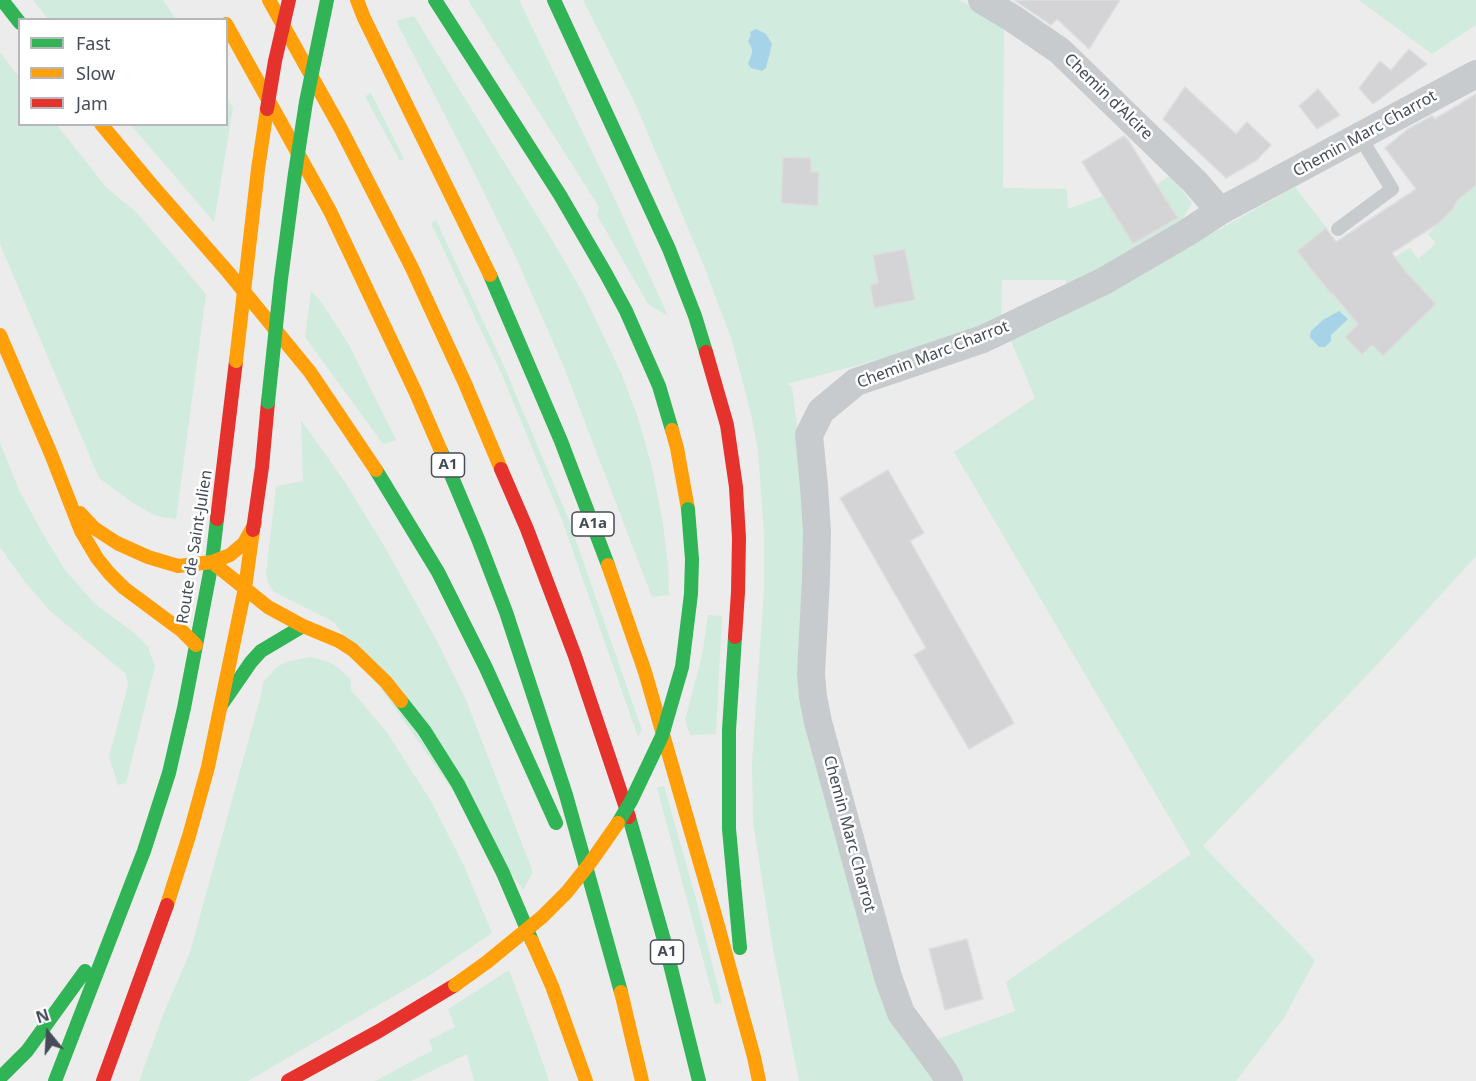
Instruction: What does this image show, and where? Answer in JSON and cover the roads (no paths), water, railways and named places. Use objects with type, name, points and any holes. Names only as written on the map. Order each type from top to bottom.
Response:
[{"type":"main road","points":[[2,0],[18,20]]},
{"type":"main road","name":"A1","points":[[269,0],[341,129],[411,266],[483,424],[527,529],[575,656],[632,824],[699,1081]]},
{"type":"main road","name":"Route de Saint-Julien","points":[[55,1081],[144,852],[169,773],[184,708],[212,562],[258,169],[275,61],[289,0]]},
{"type":"main road","points":[[102,1081],[160,927],[182,859],[205,778],[222,705],[255,523],[281,279],[295,173],[306,102],[327,0]]},
{"type":"main road","name":"A1a","points":[[357,0],[485,263],[557,431],[598,536],[645,672],[759,1081]]},
{"type":"main road","points":[[295,1081],[455,985],[515,940],[567,892],[611,834],[631,801],[662,736],[682,667],[692,594],[693,559],[688,509],[677,448],[658,386],[626,311],[560,195],[435,0]]},
{"type":"main road","points":[[554,0],[669,249],[695,316],[714,375],[728,434],[736,487],[739,538],[738,592],[729,730],[729,829],[754,1057]]},
{"type":"main road","name":"A1","points":[[228,28],[284,126],[388,332],[451,473],[506,612],[566,795],[605,932],[642,1081]]},
{"type":"main road","points":[[104,126],[310,372],[366,454],[414,531],[438,572],[486,668],[605,932]]},
{"type":"main road","points":[[0,335],[81,531],[97,558],[124,588],[182,631],[196,645]]},
{"type":"main road","points":[[69,500],[94,528],[117,543],[148,557],[178,566],[212,562],[236,551],[244,543],[255,523]]},
{"type":"main road","points":[[212,562],[268,607],[303,626],[324,633],[353,650],[386,682],[424,730],[458,784],[520,911],[552,986],[586,1081]]},
{"type":"main road","points":[[222,705],[250,662],[261,651],[303,626]]},
{"type":"main road","points":[[0,1078],[27,1051],[112,934]]},
{"type":"main road","points":[[288,1081],[313,1069]]},
{"type":"street","name":"Chemin d'Alcire","points":[[982,0],[1060,51],[1195,182],[1220,211]]},
{"type":"street","name":"Chemin Marc Charrot","points":[[949,1081],[901,1013],[888,976],[818,722],[811,674],[817,532],[808,435],[821,411],[856,382],[983,339],[1104,280],[1220,211],[1476,74]]},
{"type":"lane","points":[[1338,229],[1392,189],[1360,137]]},
{"type":"water","points":[[756,29],[766,34],[772,44],[766,68],[762,71],[751,68],[748,64],[752,53],[748,41],[750,32]]},
{"type":"water","points":[[1339,311],[1348,319],[1331,335],[1331,341],[1325,347],[1319,347],[1310,337],[1311,331],[1323,320]]}]
